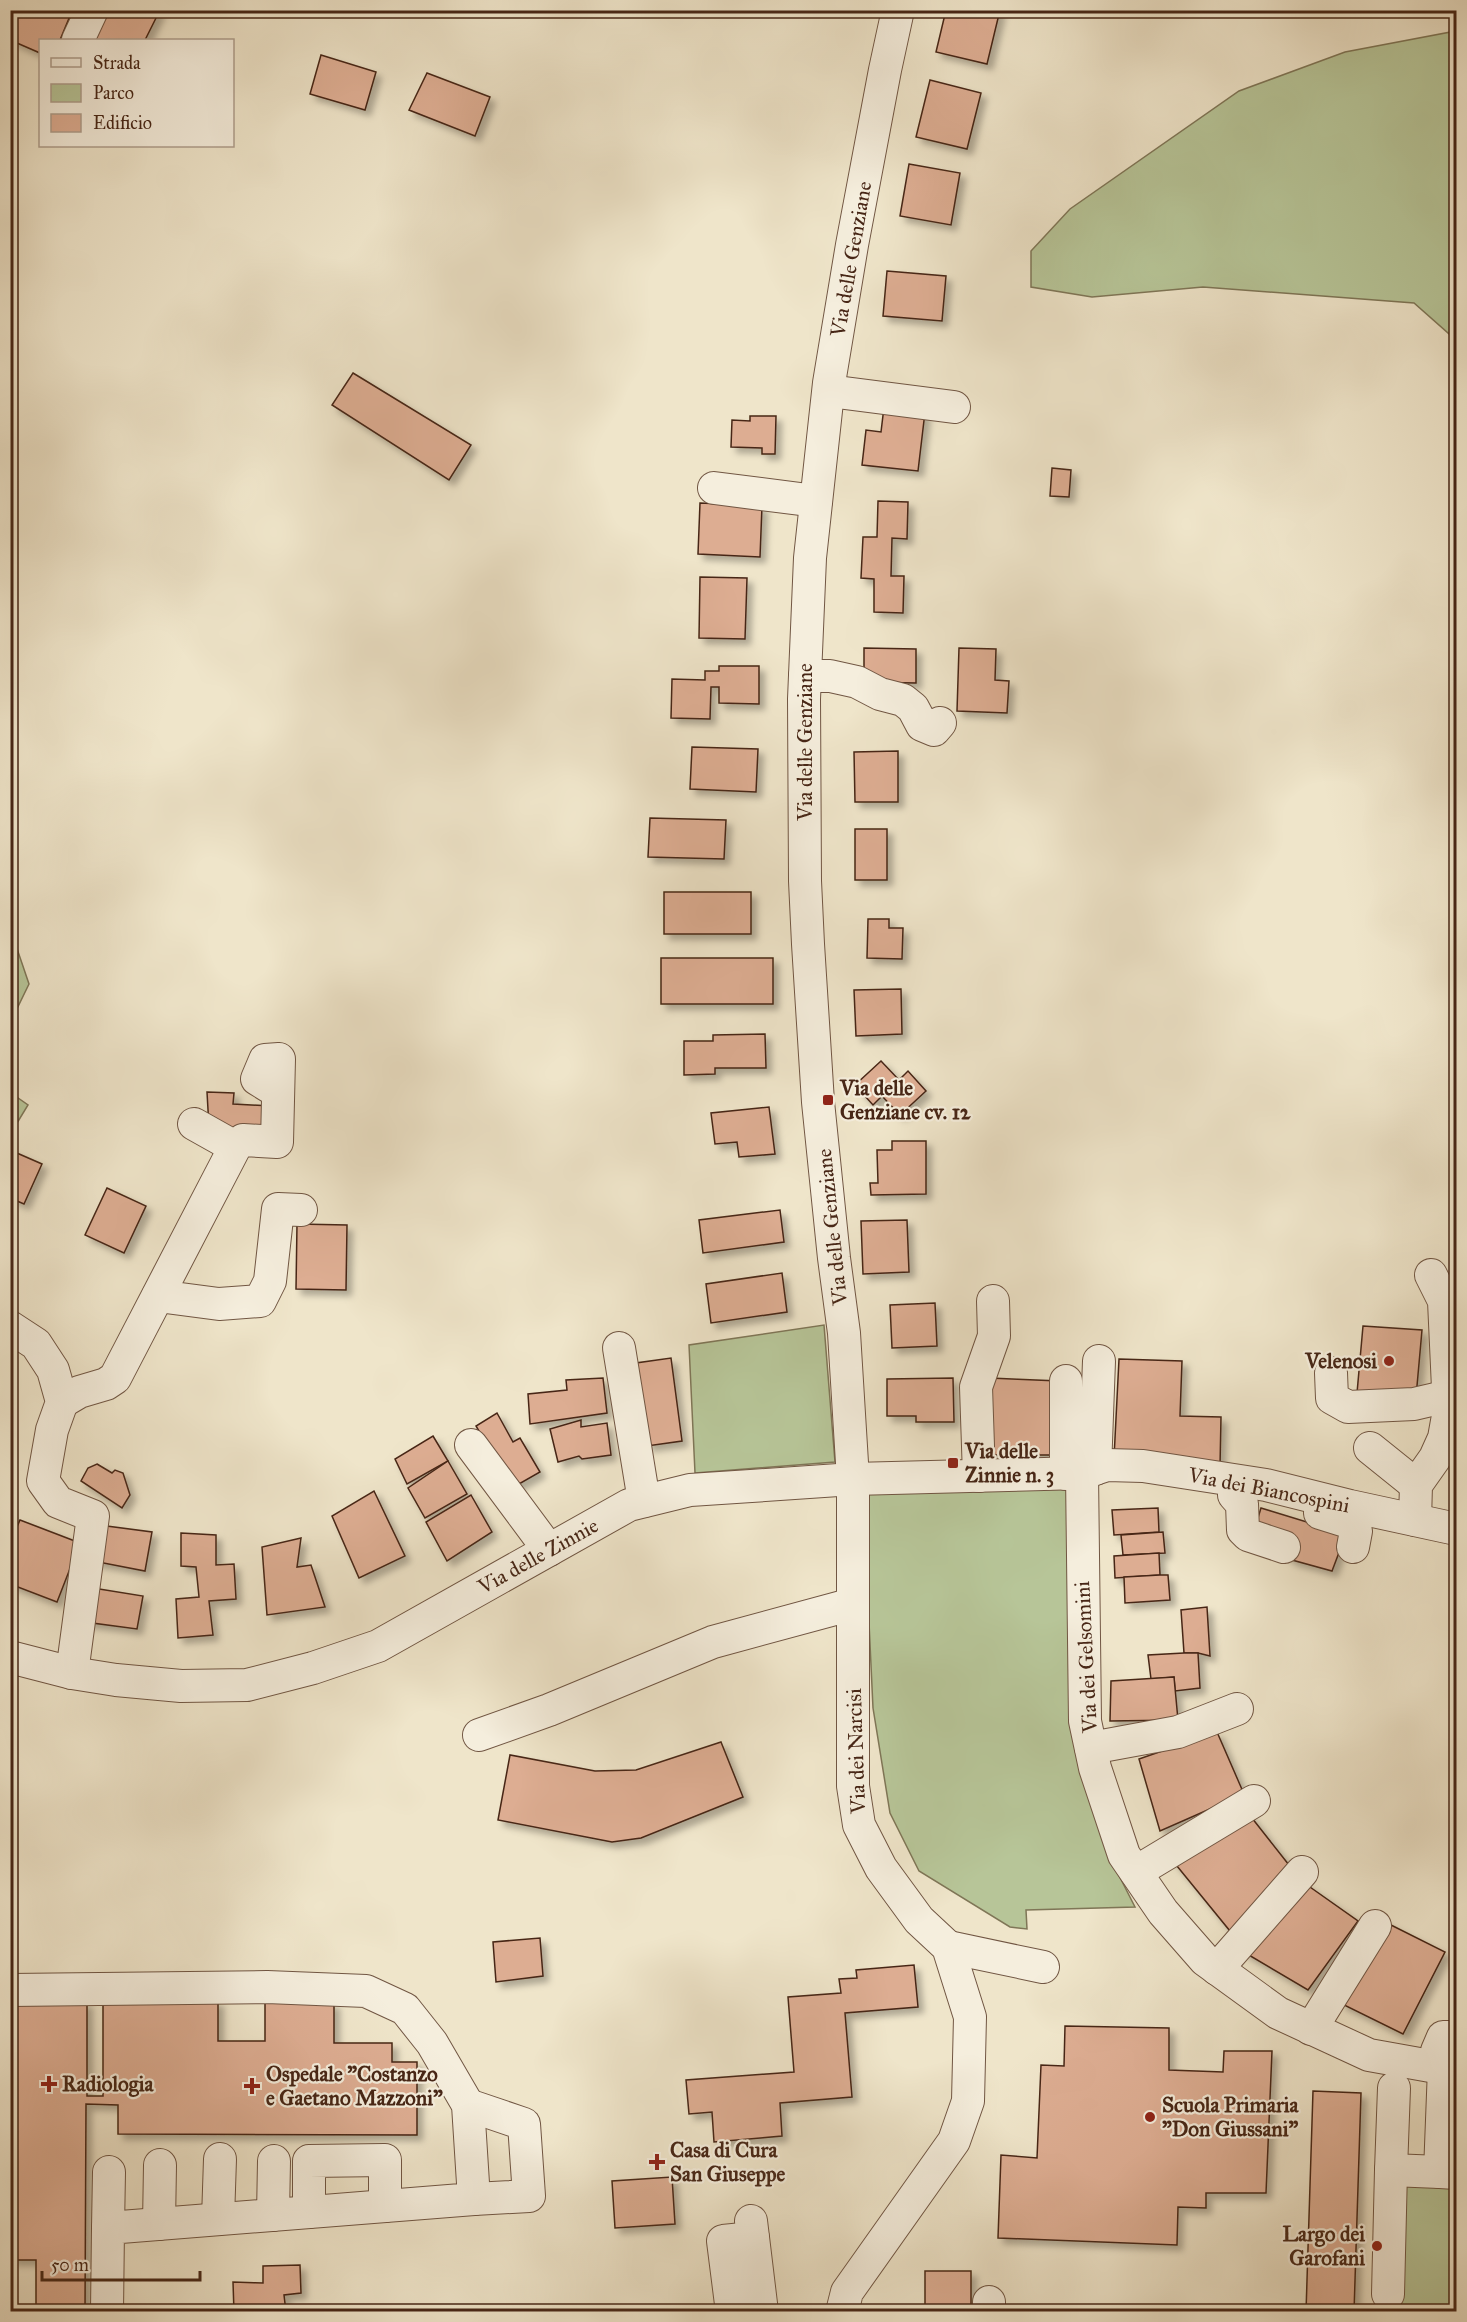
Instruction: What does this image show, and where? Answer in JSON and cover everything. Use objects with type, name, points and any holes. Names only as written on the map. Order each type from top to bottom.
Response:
[{"type":"street","points":[[78,39],[92,10]]},
{"type":"street","name":"Via delle Genziane","points":[[853,1479],[844,1333],[818,1102],[808,944],[805,881],[805,676],[810,558],[829,390],[852,245],[898,10]]},
{"type":"street","points":[[829,390],[954,407]]},
{"type":"street","points":[[714,488],[816,501]]},
{"type":"street","points":[[805,676],[830,676],[857,682],[880,694],[903,700],[913,708],[922,725],[934,730],[940,723]]},
{"type":"street","points":[[62,1402],[79,1392],[106,1384],[115,1378],[235,1147],[243,1140],[277,1142],[278,1092]]},
{"type":"street","points":[[194,1124],[235,1147]]},
{"type":"street","points":[[158,1296],[219,1304],[261,1301],[270,1281],[278,1209],[301,1210]]},
{"type":"street","points":[[1415,1520],[1416,1485],[1444,1438],[1449,1410],[1444,1301],[1431,1275]]},
{"type":"street","points":[[979,1476],[976,1387],[994,1336],[993,1301]]},
{"type":"street","points":[[10,1327],[36,1344],[53,1370],[62,1402],[52,1430],[43,1481],[58,1502],[93,1516],[72,1673]]},
{"type":"street","points":[[619,1348],[644,1501]]},
{"type":"street","points":[[1087,1470],[1099,1361]]},
{"type":"street","points":[[1331,1373],[1332,1398],[1348,1407],[1414,1404],[1448,1396]]},
{"type":"street","points":[[1066,1381],[1087,1470]]},
{"type":"street","points":[[471,1445],[549,1550]]},
{"type":"street","points":[[1370,1448],[1416,1485]]},
{"type":"street","name":"Via dei Biancospini","points":[[1087,1470],[1143,1466],[1266,1485],[1456,1529]]},
{"type":"street","points":[[1087,1470],[1234,1495],[1258,1495],[1352,1523],[1356,1531],[1353,1547]]},
{"type":"street","name":"Via delle Zinnie","points":[[10,1657],[72,1673],[127,1681],[181,1686],[247,1684],[314,1668],[378,1646],[629,1505],[644,1501],[690,1490],[853,1479],[979,1476],[1087,1470]]},
{"type":"street","name":"Via dei Gelsomini","points":[[1087,1470],[1083,1681],[1085,1721],[1095,1768],[1124,1854],[1163,1912],[1205,1960],[1278,2013],[1369,2055],[1446,2068]]},
{"type":"street","name":"Via dei Narcisi","points":[[842,2312],[847,2292],[954,2141],[968,2101],[970,2017],[948,1947],[919,1920],[881,1868],[859,1825],[853,1786],[853,1479]]},
{"type":"street","points":[[1234,1495],[1242,1504],[1243,1530],[1248,1535],[1284,1547]]},
{"type":"street","points":[[479,1735],[549,1710],[713,1642],[853,1605]]},
{"type":"street","points":[[1091,1748],[1178,1732],[1237,1709]]},
{"type":"street","points":[[1136,1872],[1254,1801]]},
{"type":"street","points":[[1217,1969],[1302,1872]]},
{"type":"street","points":[[1311,2029],[1375,1926]]},
{"type":"street","points":[[948,1947],[1043,1967]]},
{"type":"street","points":[[10,1990],[267,1987],[366,1991],[405,2009],[432,2043],[468,2104],[474,2199]]},
{"type":"street","points":[[1391,2170],[1448,2173],[1446,2068],[1437,2051],[1443,2037],[1456,2037]]},
{"type":"street","points":[[1388,2294],[1394,2088]]},
{"type":"street","points":[[108,2228],[529,2196],[524,2124],[468,2104]]},
{"type":"street","points":[[218,2219],[220,2159]]},
{"type":"street","points":[[309,2212],[309,2161],[385,2160],[385,2206]]},
{"type":"street","points":[[273,2215],[274,2161]]},
{"type":"street","points":[[159,2224],[160,2165]]},
{"type":"street","points":[[107,2312],[109,2172]]},
{"type":"street","points":[[732,2312],[723,2241],[752,2230],[762,2312]]},
{"type":"green space","points":[[1456,31],[1456,340],[1414,303],[1203,287],[1092,297],[1031,287],[1031,251],[1070,209],[1239,91],[1345,52]]},
{"type":"green space","points":[[10,928],[29,984],[11,1021],[10,1021]]},
{"type":"green space","points":[[11,1093],[28,1105],[11,1133]]},
{"type":"green space","points":[[824,1325],[835,1462],[695,1473],[689,1345]]},
{"type":"green space","points":[[1067,1486],[1105,1848],[1135,1907],[1026,1910],[1027,1929],[1010,1927],[919,1871],[890,1813],[873,1708],[863,1494]]},
{"type":"green space","points":[[1395,2184],[1456,2186],[1456,2309],[1392,2306]]},
{"type":"building","points":[[10,10],[72,11],[60,39],[39,39],[39,53],[10,40]]},
{"type":"building","points":[[105,10],[160,10],[146,39],[90,39]]},
{"type":"building","points":[[946,10],[1000,10],[987,64],[936,52]]},
{"type":"building","points":[[321,55],[376,72],[365,110],[310,94]]},
{"type":"building","points":[[427,73],[490,97],[475,136],[409,110]]},
{"type":"building","points":[[930,80],[981,93],[967,149],[916,137]]},
{"type":"building","points":[[909,164],[960,173],[951,225],[900,216]]},
{"type":"building","points":[[887,271],[946,276],[942,321],[883,316]]},
{"type":"building","points":[[353,373],[471,445],[449,480],[332,405]]},
{"type":"building","points":[[884,407],[925,412],[918,471],[862,465],[866,430],[881,432]]},
{"type":"building","points":[[750,416],[776,416],[775,454],[762,454],[762,448],[731,447],[732,420],[750,421]]},
{"type":"building","points":[[1052,468],[1071,470],[1069,497],[1050,496]]},
{"type":"building","points":[[878,501],[908,502],[907,539],[892,538],[891,576],[904,576],[903,613],[874,612],[874,579],[861,578],[863,537],[877,537]]},
{"type":"building","points":[[700,503],[762,506],[760,557],[698,554]]},
{"type":"building","points":[[700,577],[747,578],[745,639],[699,638]]},
{"type":"building","points":[[864,648],[916,649],[916,683],[864,682]]},
{"type":"building","points":[[959,648],[996,649],[995,680],[1009,681],[1007,713],[957,711]]},
{"type":"building","points":[[719,666],[759,666],[759,704],[719,703],[719,687],[711,687],[710,719],[671,718],[672,679],[705,680],[705,671],[719,671]]},
{"type":"building","points":[[692,747],[758,749],[756,792],[690,789]]},
{"type":"building","points":[[898,751],[898,802],[855,802],[854,752]]},
{"type":"building","points":[[650,818],[726,820],[724,859],[648,857]]},
{"type":"building","points":[[855,829],[887,829],[887,880],[855,880]]},
{"type":"building","points":[[664,892],[751,892],[751,934],[664,934]]},
{"type":"building","points":[[868,919],[889,919],[889,928],[903,928],[902,959],[867,958]]},
{"type":"building","points":[[661,958],[773,958],[773,1004],[661,1004]]},
{"type":"building","points":[[901,989],[902,1034],[856,1036],[854,990]]},
{"type":"building","points":[[765,1034],[766,1068],[715,1068],[715,1074],[684,1075],[684,1041],[713,1041],[713,1035]]},
{"type":"building","points":[[881,1061],[899,1080],[908,1071],[926,1091],[900,1115],[882,1096],[873,1105],[855,1085]]},
{"type":"building","points":[[207,1092],[234,1093],[233,1104],[272,1106],[272,1137],[209,1127]]},
{"type":"building","points":[[769,1107],[775,1154],[739,1157],[737,1142],[715,1144],[711,1113]]},
{"type":"building","points":[[892,1141],[926,1141],[926,1194],[871,1195],[870,1183],[878,1183],[877,1150],[892,1150]]},
{"type":"building","points":[[10,1150],[42,1164],[24,1204],[10,1198]]},
{"type":"building","points":[[107,1188],[146,1206],[124,1253],[85,1235]]},
{"type":"building","points":[[780,1210],[784,1242],[703,1253],[699,1220]]},
{"type":"building","points":[[907,1220],[909,1272],[863,1274],[861,1221]]},
{"type":"building","points":[[297,1224],[347,1225],[346,1290],[296,1289]]},
{"type":"building","points":[[782,1273],[787,1312],[711,1323],[706,1284]]},
{"type":"building","points":[[935,1303],[937,1346],[892,1348],[890,1305]]},
{"type":"building","name":"Velenosi","points":[[1363,1326],[1422,1330],[1416,1397],[1357,1393]]},
{"type":"building","points":[[671,1358],[682,1441],[647,1446],[636,1363]]},
{"type":"building","points":[[1119,1359],[1182,1361],[1180,1416],[1221,1417],[1220,1466],[1114,1458]]},
{"type":"building","points":[[603,1378],[607,1413],[530,1424],[528,1394],[567,1390],[566,1380]]},
{"type":"building","points":[[953,1378],[954,1422],[916,1422],[916,1416],[887,1416],[887,1379]]},
{"type":"building","points":[[990,1378],[1059,1381],[1057,1455],[987,1455]]},
{"type":"building","points":[[497,1413],[513,1442],[520,1438],[540,1472],[512,1488],[476,1426]]},
{"type":"building","points":[[581,1420],[581,1427],[607,1423],[611,1455],[582,1459],[579,1456],[558,1462],[550,1429]]},
{"type":"building","points":[[433,1436],[448,1461],[407,1484],[395,1459]]},
{"type":"building","points":[[448,1461],[467,1494],[425,1518],[408,1488]]},
{"type":"building","points":[[97,1464],[112,1473],[115,1470],[123,1473],[130,1495],[122,1508],[81,1481],[88,1468]]},
{"type":"building","points":[[374,1491],[405,1556],[359,1578],[332,1516]]},
{"type":"building","points":[[471,1495],[492,1532],[447,1561],[426,1522]]},
{"type":"building","points":[[1158,1508],[1159,1532],[1114,1535],[1112,1510]]},
{"type":"building","points":[[1261,1508],[1346,1534],[1332,1571],[1292,1560],[1254,1531]]},
{"type":"building","points":[[20,1520],[80,1543],[57,1602],[10,1584],[10,1543]]},
{"type":"building","points":[[99,1525],[152,1532],[145,1571],[93,1561]]},
{"type":"building","points":[[1163,1532],[1165,1553],[1123,1555],[1121,1535]]},
{"type":"building","points":[[181,1533],[216,1535],[216,1565],[234,1564],[236,1599],[209,1601],[213,1635],[178,1638],[176,1599],[199,1597],[196,1567],[181,1566]]},
{"type":"building","points":[[301,1538],[297,1567],[311,1565],[325,1607],[267,1615],[262,1547]]},
{"type":"building","points":[[1159,1553],[1160,1575],[1115,1578],[1114,1556]]},
{"type":"building","points":[[1168,1575],[1170,1600],[1125,1603],[1124,1577]]},
{"type":"building","points":[[93,1588],[143,1596],[137,1629],[85,1622]]},
{"type":"building","points":[[1207,1607],[1210,1656],[1184,1653],[1181,1610]]},
{"type":"building","points":[[1198,1653],[1200,1688],[1175,1691],[1174,1677],[1151,1679],[1148,1655]]},
{"type":"building","points":[[1174,1677],[1178,1720],[1110,1721],[1111,1681]]},
{"type":"building","points":[[1217,1732],[1244,1794],[1160,1831],[1139,1759]]},
{"type":"building","points":[[721,1742],[743,1797],[641,1838],[612,1842],[498,1820],[510,1755],[595,1771],[636,1770]]},
{"type":"building","points":[[1248,1813],[1289,1865],[1230,1931],[1168,1855]]},
{"type":"building","points":[[1300,1880],[1358,1921],[1308,1990],[1242,1951]]},
{"type":"building","points":[[1381,1920],[1445,1952],[1403,2034],[1340,2003]]},
{"type":"building","points":[[540,1938],[543,1976],[496,1982],[493,1942]]},
{"type":"building","points":[[914,1965],[918,2007],[845,2013],[852,2097],[780,2103],[782,2136],[714,2142],[712,2112],[689,2114],[686,2080],[794,2072],[788,1997],[841,1993],[839,1979],[857,1978],[856,1970]]},
{"type":"building","points":[[103,2001],[218,2001],[218,2041],[265,2041],[265,2002],[334,2003],[334,2043],[392,2043],[392,2062],[417,2062],[417,2135],[118,2134],[118,2105],[86,2104],[85,2312],[36,2312],[36,2260],[10,2260],[10,2002],[87,2002],[87,2096],[103,2096]]},
{"type":"building","points":[[1065,2026],[1169,2028],[1169,2070],[1223,2072],[1224,2051],[1272,2051],[1266,2193],[1206,2193],[1206,2208],[1178,2207],[1177,2245],[998,2238],[1001,2155],[1037,2158],[1041,2065],[1064,2066]]},
{"type":"building","points":[[1313,2091],[1361,2093],[1354,2312],[1306,2312]]},
{"type":"building","points":[[672,2177],[675,2224],[615,2228],[612,2181]]},
{"type":"building","points":[[300,2265],[301,2293],[284,2295],[286,2312],[234,2312],[233,2282],[263,2283],[263,2266]]},
{"type":"building","points":[[925,2271],[971,2271],[971,2312],[925,2312]]},
{"type":"place","name":"Via delle Genziane cv. 12","points":[[828,1100]]},
{"type":"place","name":"Velenosi","points":[[1389,1361]]},
{"type":"place","name":"Via delle Zinnie n. 3","points":[[953,1463]]},
{"type":"place","name":"Radiologia","points":[[49,2084]]},
{"type":"place","name":"Ospedale \"Costanzo e Gaetano Mazzoni\"","points":[[252,2086]]},
{"type":"place","name":"Scuola Primaria \"Don Giussani\"","points":[[1150,2117]]},
{"type":"place","name":"Casa di Cura San Giuseppe","points":[[657,2162]]},
{"type":"place","name":"Largo dei Garofani","points":[[1377,2246]]}]
